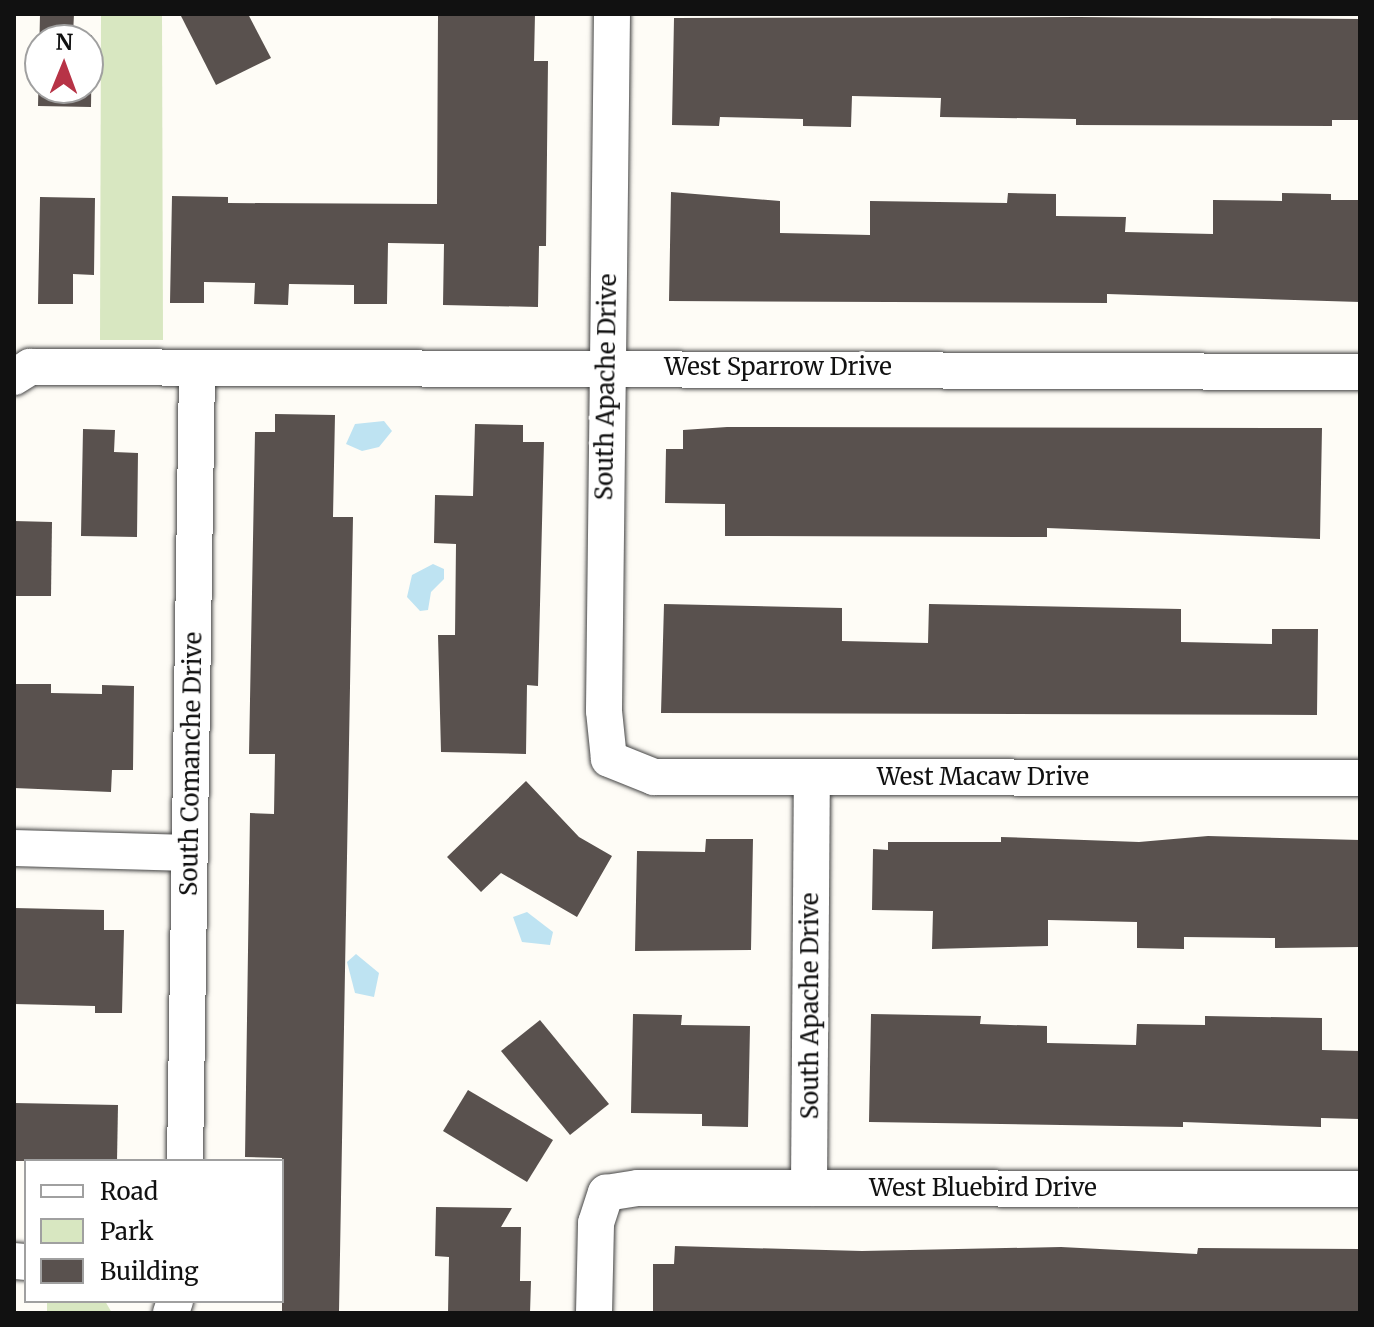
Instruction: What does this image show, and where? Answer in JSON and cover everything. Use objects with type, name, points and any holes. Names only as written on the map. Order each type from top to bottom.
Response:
[{"type":"street","name":"South Apache Drive","points":[[609,759],[604,711],[612,14]]},
{"type":"street","name":"West Sparrow Drive","points":[[14,377],[30,367],[606,366],[1360,372]]},
{"type":"street","name":"South Comanche Drive","points":[[185,1159],[197,368]]},
{"type":"street","name":"West Macaw Drive","points":[[609,759],[654,777],[1360,778]]},
{"type":"street","name":"South Apache Drive","points":[[809,1188],[812,777]]},
{"type":"street","points":[[14,848],[189,853]]},
{"type":"street","name":"West Bluebird Drive","points":[[594,1313],[596,1223],[606,1193],[638,1188],[1360,1189]]},
{"type":"green space","points":[[101,14],[162,14],[163,340],[100,340],[101,104],[104,104],[104,24],[101,24]]},
{"type":"green space","points":[[47,1303],[106,1303],[112,1313],[47,1313]]},
{"type":"water","points":[[384,421],[392,431],[379,447],[362,451],[346,444],[355,424]]},
{"type":"water","points":[[433,564],[444,569],[444,579],[431,592],[428,610],[420,611],[407,597],[412,575]]},
{"type":"water","points":[[527,912],[553,932],[550,945],[522,942],[513,917]]},
{"type":"water","points":[[356,954],[379,973],[374,997],[355,993],[347,962]]},
{"type":"building","points":[[40,14],[74,14],[74,24],[40,24]]},
{"type":"building","points":[[180,14],[248,14],[271,58],[216,85]]},
{"type":"building","points":[[438,14],[535,14],[534,61],[548,61],[546,246],[539,246],[538,307],[443,305],[444,244],[388,243],[387,304],[354,304],[354,285],[289,284],[288,305],[254,304],[255,283],[204,282],[204,303],[170,303],[172,196],[228,197],[228,203],[437,204]]},
{"type":"building","points":[[674,18],[1360,19],[1360,120],[1332,120],[1332,126],[1076,125],[1076,119],[940,117],[941,98],[852,96],[851,127],[803,126],[803,119],[720,117],[719,126],[672,125]]},
{"type":"building","points":[[38,104],[91,104],[91,107],[38,106]]},
{"type":"building","points":[[671,192],[780,201],[780,233],[870,235],[870,201],[1007,203],[1008,193],[1056,194],[1056,216],[1126,217],[1125,232],[1213,234],[1213,200],[1282,201],[1282,193],[1331,194],[1331,200],[1360,200],[1360,302],[1107,294],[1107,303],[669,301]]},
{"type":"building","points":[[40,197],[95,198],[94,275],[73,274],[73,304],[38,304]]},
{"type":"building","points":[[275,414],[335,415],[333,517],[353,517],[339,1312],[282,1311],[284,1159],[245,1157],[250,813],[274,814],[275,754],[249,754],[255,432],[275,432]]},
{"type":"building","points":[[475,424],[523,425],[523,442],[544,442],[538,686],[527,685],[526,754],[441,752],[438,635],[455,635],[456,544],[434,543],[435,495],[473,496]]},
{"type":"building","points":[[727,427],[1322,428],[1320,539],[1047,528],[1047,537],[725,536],[725,504],[665,503],[666,449],[683,449],[683,430]]},
{"type":"building","points":[[83,429],[115,430],[114,452],[138,453],[137,537],[81,536]]},
{"type":"building","points":[[14,521],[52,522],[51,596],[14,596]]},
{"type":"building","points":[[664,604],[842,608],[842,641],[928,643],[929,604],[1181,609],[1181,642],[1272,644],[1272,629],[1318,629],[1317,715],[661,713]]},
{"type":"building","points":[[14,684],[51,684],[51,693],[102,694],[102,685],[134,686],[133,770],[112,770],[111,792],[14,788]]},
{"type":"building","points":[[526,781],[579,837],[612,856],[577,917],[501,873],[481,892],[447,857]]},
{"type":"building","points":[[1208,836],[1360,840],[1360,947],[1275,948],[1275,938],[1184,937],[1184,949],[1137,948],[1137,922],[1048,920],[1048,946],[932,949],[933,911],[872,910],[873,849],[888,850],[888,842],[1001,842],[1001,837],[1139,842]]},
{"type":"building","points":[[706,839],[753,839],[751,950],[635,951],[637,851],[705,852]]},
{"type":"building","points":[[14,908],[104,910],[104,930],[124,930],[122,1013],[95,1013],[95,1006],[14,1004]]},
{"type":"building","points":[[633,1014],[682,1015],[681,1025],[750,1026],[748,1127],[702,1126],[702,1114],[631,1113]]},
{"type":"building","points":[[871,1014],[981,1016],[980,1024],[1047,1026],[1047,1043],[1136,1045],[1137,1024],[1205,1025],[1205,1016],[1322,1018],[1322,1050],[1360,1051],[1360,1119],[1321,1118],[1321,1127],[1183,1122],[1183,1127],[869,1122]]},
{"type":"building","points":[[540,1020],[609,1104],[570,1135],[501,1051]]},
{"type":"building","points":[[468,1090],[553,1140],[527,1182],[443,1131]]},
{"type":"building","points":[[14,1103],[118,1105],[117,1159],[14,1161]]},
{"type":"building","points":[[436,1207],[512,1208],[501,1227],[521,1227],[520,1281],[531,1281],[530,1313],[448,1313],[449,1257],[435,1256]]},
{"type":"building","points":[[675,1246],[862,1251],[1061,1247],[1197,1254],[1198,1248],[1360,1249],[1360,1313],[653,1313],[653,1264],[674,1264]]}]
